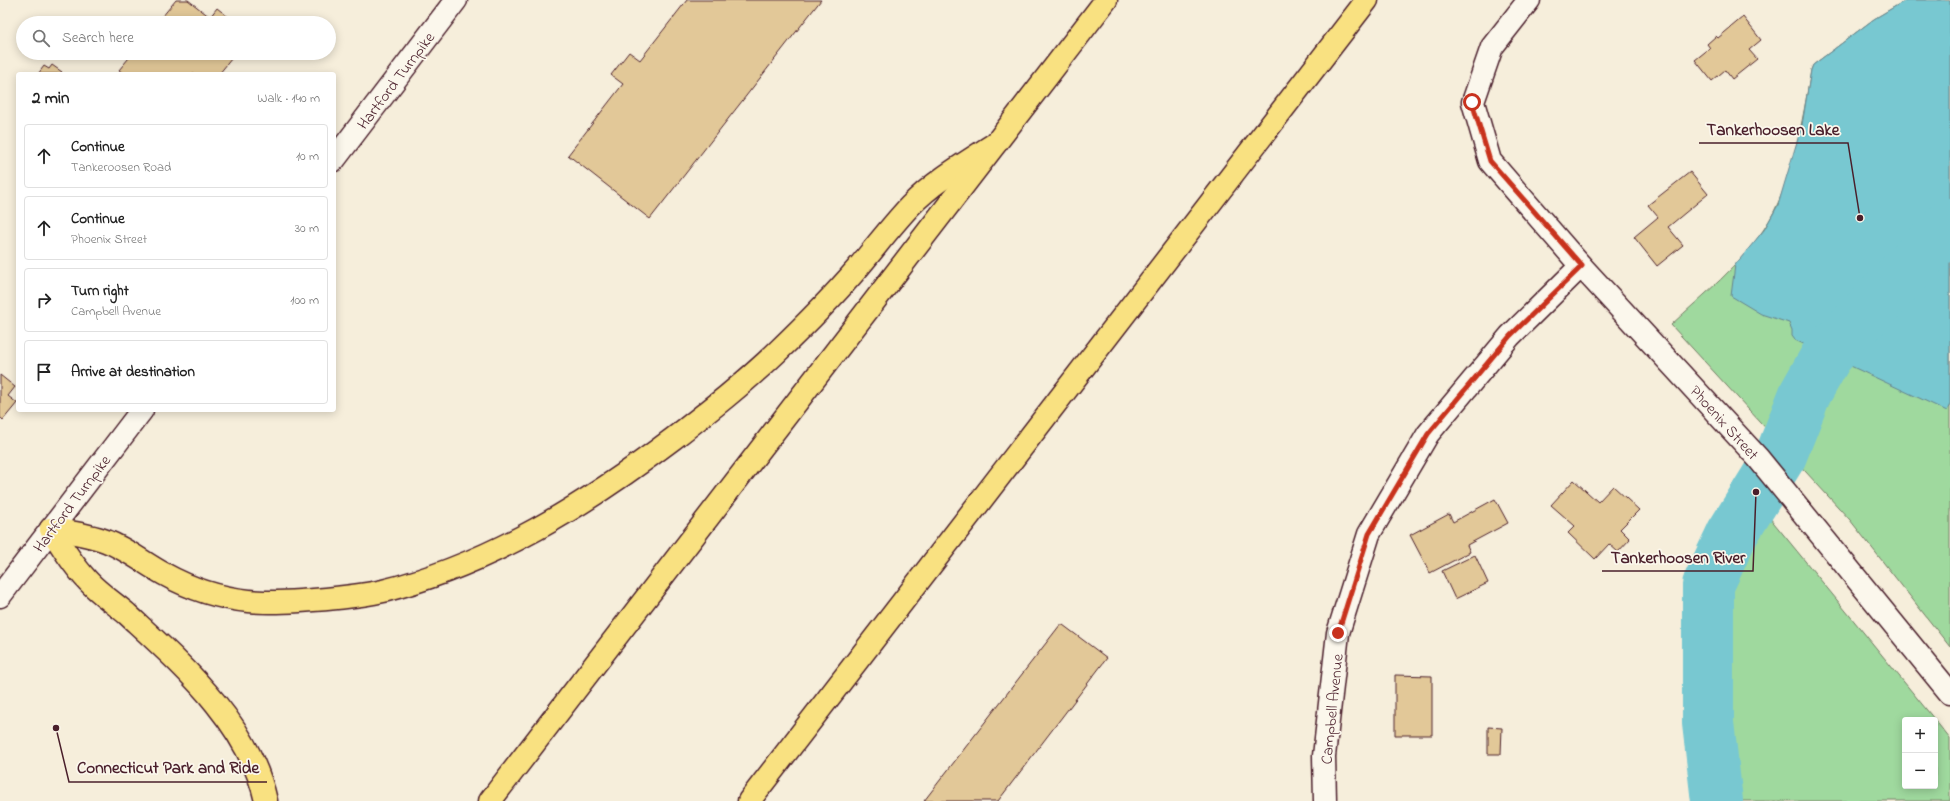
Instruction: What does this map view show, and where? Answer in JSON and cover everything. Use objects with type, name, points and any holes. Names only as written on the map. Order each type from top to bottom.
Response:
[{"type":"highway","points":[[490,801],[1106,0]]},
{"type":"highway","points":[[749,801],[1367,0]]},
{"type":"highway","points":[[51,529],[83,534],[103,540],[122,548],[164,574],[190,587],[220,596],[251,602],[312,600],[360,595],[398,586],[463,564],[518,539],[582,503],[646,459],[691,425],[728,395],[793,337],[831,298],[910,205],[930,188],[996,143]]},
{"type":"highway","points":[[51,529],[70,558],[88,581],[157,642],[218,706],[242,740],[251,756],[260,778],[266,801]]},
{"type":"street","name":"Hartford Turnpike","points":[[336,157],[456,0]]},
{"type":"street","name":"Phoenix Street","points":[[1530,0],[1492,47],[1472,102],[1490,161],[1582,266],[1758,458],[1950,693]]},
{"type":"street","name":"Campbell Avenue","points":[[1325,801],[1324,756],[1338,633],[1369,534],[1428,434],[1510,336],[1582,266]]},
{"type":"street","name":"Hartford Turnpike","points":[[0,596],[140,412]]},
{"type":"green space","points":[[1906,0],[1950,0],[1950,647],[1850,520],[1671,325],[1720,280],[1744,255],[1764,229],[1774,212],[1789,173],[1795,152],[1813,65],[1874,19]]},
{"type":"green space","points":[[1756,501],[1933,717],[1902,717],[1902,789],[1938,789],[1938,724],[1950,739],[1950,801],[1718,801],[1708,752],[1709,615],[1727,545]]},
{"type":"water","points":[[1906,0],[1950,0],[1950,404],[1947,411],[1795,340],[1792,336],[1792,330],[1789,323],[1761,314],[1731,296],[1735,265],[1764,230],[1778,205],[1802,125],[1813,65],[1874,19]]},
{"type":"building","points":[[176,0],[188,0],[209,16],[163,16]]},
{"type":"building","points":[[687,0],[821,0],[650,219],[568,155],[623,84],[611,75],[629,52],[640,60]]},
{"type":"building","points":[[217,8],[227,16],[211,16]]},
{"type":"building","points":[[1743,17],[1761,40],[1749,50],[1757,59],[1732,79],[1725,70],[1712,81],[1695,60],[1710,48],[1707,44],[1716,36],[1718,38]]},
{"type":"building","points":[[127,60],[230,60],[221,72],[122,72],[119,70]]},
{"type":"building","points":[[52,65],[62,72],[40,72],[44,66],[49,69]]},
{"type":"building","points":[[1690,172],[1708,194],[1668,227],[1683,245],[1657,266],[1634,237],[1658,217],[1648,205]]},
{"type":"building","points":[[0,375],[15,387],[8,396],[16,402],[16,404],[3,420],[0,417]]},
{"type":"building","points":[[1574,480],[1598,502],[1613,486],[1639,510],[1620,529],[1630,539],[1618,552],[1609,544],[1595,559],[1568,533],[1575,526],[1551,505]]},
{"type":"building","points":[[1495,499],[1508,523],[1467,545],[1470,552],[1430,573],[1410,535],[1449,514],[1453,522]]},
{"type":"building","points":[[1475,555],[1488,583],[1455,599],[1442,571]]},
{"type":"building","points":[[1060,625],[1063,625],[1107,658],[998,801],[924,801]]},
{"type":"building","points":[[1395,675],[1432,676],[1432,735],[1395,735]]},
{"type":"building","points":[[1488,727],[1502,728],[1501,754],[1488,754]]},
{"type":"waterway","points":[[1717,801],[1708,723],[1708,585],[1732,534],[1781,455],[1805,394],[1827,355],[1950,224]]},
{"type":"place","name":"Tankerhoosen Lake","points":[[1860,218]]},
{"type":"place","name":"Tankerhoosen River","points":[[1756,492]]},
{"type":"place","name":"Connecticut Park and Ride","points":[[56,728]]},
{"type":"route","points":[[1338,633],[1369,534],[1428,434],[1510,336],[1582,266],[1490,161],[1472,102]]}]
